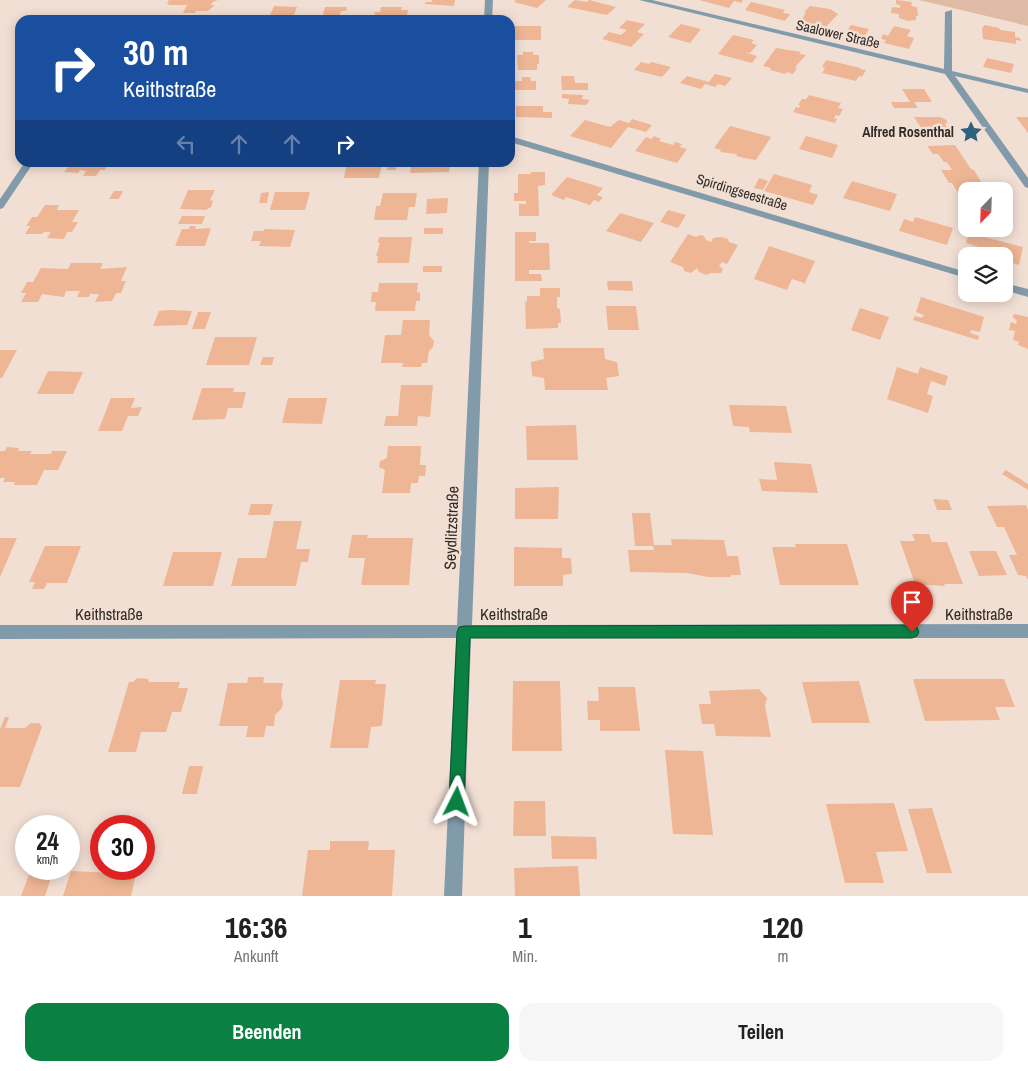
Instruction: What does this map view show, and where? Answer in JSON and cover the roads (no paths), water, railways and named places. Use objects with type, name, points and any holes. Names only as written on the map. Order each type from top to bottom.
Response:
[{"type":"street","points":[[488,15],[489,0]]},
{"type":"street","name":"Saalower Straße","points":[[643,0],[1028,91]]},
{"type":"street","points":[[949,12],[948,72],[1028,185]]},
{"type":"street","name":"Spirdingseestraße","points":[[515,140],[958,273]]},
{"type":"street","points":[[0,206],[27,167]]},
{"type":"street","name":"Seydlitzstraße","points":[[453,896],[484,167]]},
{"type":"street","points":[[1013,289],[1028,293]]},
{"type":"street","name":"Keithstraße","points":[[0,632],[1028,631]]},
{"type":"place","name":"Alfred Rosenthal","points":[[971,132]]}]
